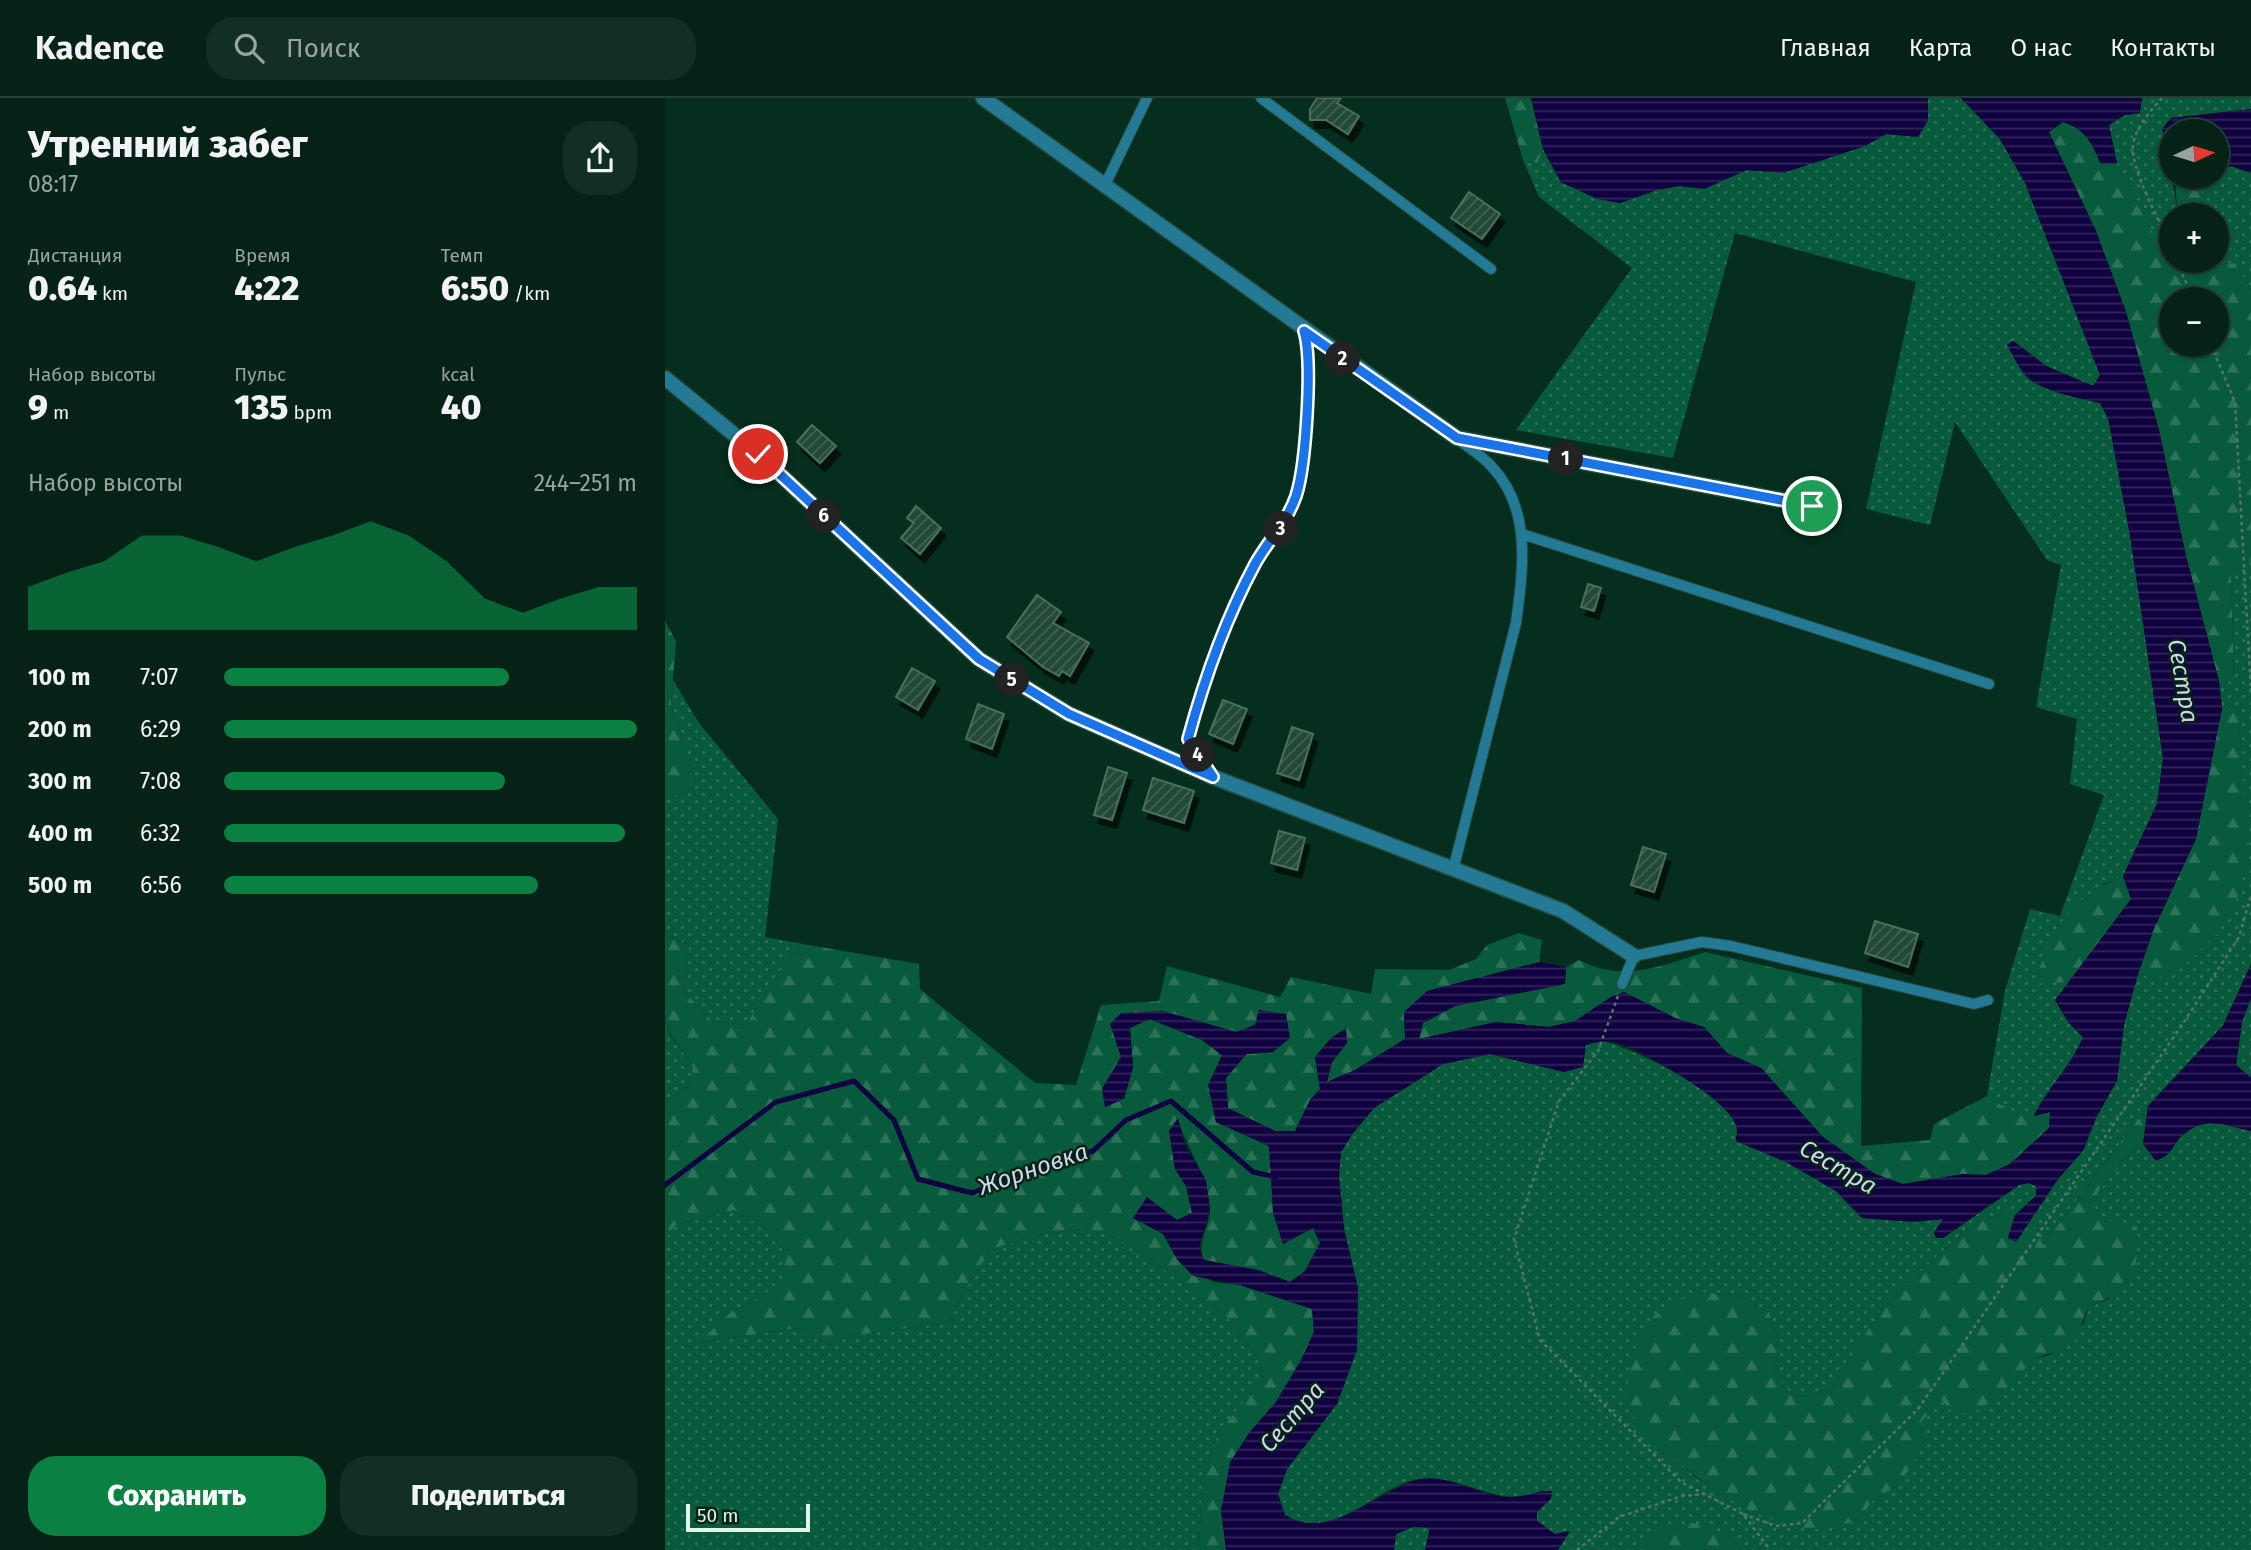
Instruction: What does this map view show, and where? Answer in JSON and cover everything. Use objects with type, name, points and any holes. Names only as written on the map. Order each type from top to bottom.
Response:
[{"type":"street","points":[[983,98],[1304,331],[1457,438],[1812,506]]},
{"type":"street","points":[[665,377],[758,454],[979,659],[1069,714],[1213,777],[1454,866],[1563,911],[1634,956]]},
{"type":"lane","points":[[1104,187],[1147,98]]},
{"type":"lane","points":[[1261,98],[1491,269]]},
{"type":"lane","points":[[1213,777],[1188,739],[1226,628],[1256,562],[1283,527],[1297,493],[1309,369],[1309,348],[1304,331]]},
{"type":"lane","points":[[1454,866],[1516,623],[1521,584],[1522,534],[1513,495],[1493,467],[1457,438]]},
{"type":"lane","points":[[1522,534],[1989,684]]},
{"type":"lane","points":[[1622,984],[1634,956],[1702,942],[1731,946],[1974,1004],[1988,1000]]},
{"type":"path","points":[[2159,219],[2137,168],[2133,145],[2148,114],[2162,98]]},
{"type":"path","points":[[2216,357],[2235,402],[2251,693]]},
{"type":"path","points":[[1622,984],[1598,1051],[1559,1101],[1514,1239],[1539,1340],[1681,1482],[1743,1514],[1776,1526],[1803,1523],[1918,1409],[2182,1025],[2239,936],[2251,895]]},
{"type":"path","points":[[1577,1550],[1619,1517],[1682,1496],[1706,1494]]},
{"type":"path","points":[[1743,1514],[1770,1550]]},
{"type":"green space","points":[[1505,98],[1531,98],[1543,149],[1537,164],[1523,160]]},
{"type":"green space","points":[[1928,98],[1961,98],[2000,139],[2025,183],[2100,375],[2093,386],[2046,366],[2014,341],[2032,381],[2077,398],[2100,403],[2108,418],[2130,535],[2163,758],[2157,804],[2123,876],[2104,884],[2035,983],[2069,982],[2055,1000],[2068,1022],[2083,1037],[2034,1116],[2010,1113],[1987,1096],[2005,991],[2030,909],[2060,916],[2104,795],[2070,784],[2077,719],[2036,707],[2061,565],[2047,560],[1955,422],[1930,525],[1866,509],[1916,282],[1735,233],[1673,458],[1516,430],[1632,268],[1539,197],[1523,160],[1537,164],[1543,149],[1561,183],[1620,203],[1657,190],[1679,186],[1704,188],[1747,170],[1783,173],[1865,146],[1886,134],[1918,137],[1928,120]]},
{"type":"green space","points":[[2142,98],[2251,98],[2251,109],[2159,119],[2159,189],[2174,189],[2176,203],[2159,203],[2159,245],[2117,164],[2109,125],[2125,115],[2139,113]]},
{"type":"green space","points":[[2063,122],[2087,138],[2101,164],[2117,164],[2159,244],[2159,273],[2229,273],[2229,264],[2235,263],[2251,290],[2251,560],[2231,572],[2234,678],[2219,681],[2186,556],[2159,430],[2126,312],[2096,231],[2049,132]]},
{"type":"green space","points":[[2229,167],[2251,173],[2251,290],[2235,263],[2229,264],[2229,203],[2206,203],[2200,189],[2229,189]]},
{"type":"green space","points":[[2176,189],[2200,189],[2206,203],[2177,203]]},
{"type":"green space","points":[[2251,560],[2251,964],[2223,1025],[2148,1106],[2042,1246],[2030,1221],[2058,1179],[2083,1151],[2096,1118],[2138,974],[2156,979],[2243,779],[2238,712],[2222,709],[2219,681],[2234,677],[2231,572]]},
{"type":"green space","points":[[665,621],[676,641],[671,704],[696,780],[682,796],[665,793]]},
{"type":"green space","points":[[673,680],[699,723],[778,819],[765,937],[803,944],[785,964],[746,1025],[712,1021],[683,990],[689,945],[670,936],[665,940],[665,793],[682,796],[696,780],[671,704]]},
{"type":"green space","points":[[2222,709],[2238,711],[2249,854],[2239,894],[2219,932],[2182,968],[2156,979],[2138,974],[2209,769]]},
{"type":"green space","points":[[2123,876],[2131,899],[2069,982],[2035,984],[2055,931],[2064,918],[2088,895]]},
{"type":"green space","points":[[1519,933],[1542,940],[1539,962],[1486,978],[1404,1012],[1405,1039],[1355,1070],[1327,1082],[1332,1062],[1347,1043],[1315,1057],[1320,1089],[1310,1100],[1295,1131],[1275,1131],[1228,1109],[1226,1078],[1247,1054],[1273,1052],[1255,1025],[1236,1032],[1204,1023],[1121,1013],[1121,1057],[1102,1089],[1133,1068],[1130,1028],[1149,1019],[1202,1040],[1222,1055],[1209,1085],[1216,1122],[1269,1146],[1283,1243],[1313,1228],[1320,1243],[1305,1271],[1290,1282],[1258,1270],[1203,1260],[1202,1246],[1210,1214],[1208,1195],[1178,1119],[1169,1131],[1175,1169],[1186,1186],[1192,1213],[1177,1220],[1134,1218],[1163,1234],[1177,1259],[1213,1282],[1240,1285],[1312,1309],[1314,1332],[1276,1402],[1249,1433],[1221,1510],[1226,1550],[1199,1550],[1202,1480],[1219,1431],[1264,1379],[1259,1359],[1229,1319],[1145,1255],[1112,1236],[1083,1229],[1037,1235],[992,1249],[966,1288],[949,1323],[854,1335],[829,1345],[797,1328],[698,1343],[730,1313],[780,1285],[787,1255],[769,1231],[734,1210],[676,1225],[665,1239],[665,1102],[688,1086],[693,1067],[669,1032],[665,1015],[665,940],[669,936],[689,945],[683,990],[712,1021],[746,1025],[785,964],[803,944],[919,964],[920,989],[1035,1083],[1076,1085],[1101,1005],[1159,1001],[1167,966],[1280,997],[1291,977],[1371,994],[1375,969],[1449,970],[1476,959],[1487,945]]},
{"type":"green space","points":[[1705,952],[1862,988],[1861,1146],[1930,1140],[1934,1124],[1987,1096],[2002,1106],[2024,1114],[2050,1112],[2049,1128],[2010,1164],[1986,1175],[1963,1174],[1903,1184],[1875,1174],[1823,1137],[1761,1068],[1727,1053],[1704,1027],[1675,1018],[1624,992],[1611,997],[1576,1021],[1549,1027],[1496,1022],[1419,1039],[1423,1023],[1455,1006],[1565,984],[1566,967],[1579,960],[1596,967],[1627,971],[1658,967]]},
{"type":"green space","points":[[2251,998],[2251,1078],[2236,1065],[2242,1022]]},
{"type":"green space","points":[[665,1015],[669,1033],[693,1067],[688,1086],[665,1102]]},
{"type":"green space","points":[[1600,1040],[1633,1052],[1697,1086],[1729,1112],[1737,1127],[1736,1141],[1786,1162],[1836,1191],[1862,1218],[1914,1222],[1943,1219],[1943,1238],[2019,1185],[2029,1183],[2036,1186],[2036,1196],[2015,1215],[2006,1212],[1979,1222],[1938,1255],[1882,1308],[1832,1388],[1807,1396],[1792,1395],[1774,1373],[1780,1343],[1769,1312],[1738,1295],[1695,1292],[1676,1460],[1699,1480],[1817,1529],[1858,1521],[1873,1500],[1898,1485],[1921,1422],[1941,1398],[2015,1376],[2034,1359],[2050,1355],[2084,1323],[2088,1307],[2109,1299],[2093,1198],[2130,1154],[2143,1144],[2156,1160],[2161,1158],[2188,1131],[2205,1124],[2222,1124],[2251,1131],[2251,1550],[1743,1550],[1724,1534],[1642,1541],[1652,1550],[1558,1550],[1569,1531],[1555,1534],[1537,1521],[1537,1512],[1551,1499],[1543,1490],[1510,1496],[1434,1478],[1402,1484],[1337,1519],[1320,1523],[1303,1522],[1285,1515],[1278,1494],[1287,1469],[1337,1404],[1358,1288],[1344,1229],[1339,1176],[1341,1152],[1353,1133],[1374,1108],[1443,1064],[1490,1054],[1564,1072],[1586,1045]]},
{"type":"green space","points":[[2148,1106],[2143,1144],[2130,1154],[2093,1198],[2099,1223],[2116,1220],[2137,1227],[2137,1256],[2130,1278],[2115,1294],[2088,1307],[2074,1344],[2034,1359],[1996,1399],[1970,1415],[1951,1412],[1941,1399],[1921,1422],[1927,1433],[1914,1462],[1898,1485],[1873,1500],[1858,1521],[1816,1529],[1791,1526],[1737,1504],[1685,1468],[1662,1448],[1626,1408],[1630,1358],[1653,1316],[1695,1292],[1738,1295],[1769,1312],[1780,1343],[1774,1373],[1792,1395],[1807,1396],[1832,1388],[1882,1308],[1938,1255],[1979,1222],[2006,1212],[2015,1215],[2008,1238],[2016,1242],[2030,1221],[2043,1245]]},
{"type":"green space","points":[[734,1210],[769,1231],[787,1255],[781,1285],[730,1313],[699,1343],[797,1328],[829,1345],[854,1335],[949,1323],[966,1288],[992,1249],[1037,1235],[1084,1229],[1112,1236],[1145,1255],[1229,1319],[1259,1359],[1264,1379],[1219,1431],[1202,1480],[1199,1550],[665,1550],[665,1239],[676,1225]]},
{"type":"green space","points":[[1695,1523],[1724,1534],[1743,1550],[1652,1550],[1641,1542],[1663,1526]]},
{"type":"green space","points":[[1413,1527],[1430,1527],[1425,1550],[1394,1550],[1396,1534]]},
{"type":"water","points":[[1531,98],[1928,98],[1928,120],[1918,137],[1886,134],[1865,146],[1783,173],[1747,170],[1704,189],[1679,186],[1657,190],[1620,203],[1597,199],[1561,182],[1543,149]]},
{"type":"water","name":"Сестра","points":[[1961,98],[2142,98],[2140,113],[2125,115],[2109,125],[2117,164],[2101,164],[2087,138],[2071,125],[2063,122],[2049,132],[2096,231],[2126,312],[2159,430],[2186,556],[2219,681],[2222,709],[2196,839],[2153,931],[2124,1025],[2117,1081],[2096,1118],[2083,1151],[2058,1179],[2016,1242],[2008,1238],[2015,1215],[2036,1196],[2036,1186],[2029,1183],[2019,1185],[1943,1238],[1936,1238],[1934,1232],[1943,1219],[1914,1222],[1862,1218],[1836,1191],[1786,1162],[1736,1141],[1736,1125],[1718,1103],[1668,1068],[1623,1045],[1605,1042],[1586,1045],[1583,1067],[1564,1072],[1490,1054],[1443,1064],[1374,1108],[1341,1152],[1339,1176],[1344,1229],[1358,1288],[1357,1350],[1337,1404],[1287,1469],[1278,1494],[1285,1515],[1301,1522],[1318,1523],[1334,1520],[1399,1487],[1425,1479],[1448,1481],[1504,1497],[1552,1491],[1551,1498],[1537,1512],[1537,1521],[1555,1534],[1570,1531],[1558,1550],[1425,1550],[1430,1528],[1413,1527],[1396,1534],[1394,1550],[1226,1550],[1221,1511],[1230,1462],[1249,1433],[1276,1402],[1301,1360],[1314,1332],[1312,1309],[1240,1285],[1193,1276],[1177,1259],[1163,1234],[1133,1218],[1147,1197],[1177,1220],[1192,1213],[1186,1186],[1175,1169],[1169,1131],[1178,1118],[1185,1145],[1206,1180],[1210,1210],[1199,1247],[1204,1260],[1258,1270],[1290,1282],[1305,1271],[1320,1243],[1313,1228],[1283,1244],[1273,1213],[1269,1146],[1216,1122],[1208,1085],[1222,1055],[1202,1040],[1150,1019],[1130,1028],[1133,1068],[1124,1099],[1105,1107],[1102,1089],[1121,1057],[1110,1024],[1121,1013],[1163,1011],[1236,1032],[1255,1025],[1259,1010],[1286,1014],[1290,1038],[1273,1052],[1246,1054],[1226,1078],[1228,1108],[1275,1131],[1295,1131],[1310,1100],[1320,1089],[1315,1057],[1331,1038],[1346,1028],[1347,1043],[1332,1062],[1327,1082],[1355,1070],[1405,1039],[1404,1012],[1427,991],[1539,962],[1566,967],[1565,984],[1455,1006],[1423,1023],[1419,1039],[1496,1022],[1549,1027],[1575,1021],[1611,997],[1624,992],[1675,1018],[1704,1027],[1727,1053],[1761,1068],[1823,1137],[1875,1174],[1903,1184],[1963,1174],[1986,1175],[2010,1164],[2049,1128],[2050,1112],[2034,1116],[2083,1037],[2068,1022],[2055,1000],[2131,899],[2123,876],[2157,804],[2163,758],[2130,535],[2108,418],[2100,403],[2056,392],[2032,381],[2021,369],[2007,345],[2013,341],[2046,366],[2093,386],[2100,375],[2025,183],[2000,139]]},
{"type":"water","points":[[2251,109],[2251,173],[2229,167],[2229,119],[2171,118]]},
{"type":"water","points":[[2251,964],[2251,998],[2242,1022],[2236,1065],[2251,1078],[2251,1131],[2213,1123],[2196,1126],[2179,1139],[2167,1155],[2156,1161],[2143,1144],[2148,1106],[2223,1026]]},
{"type":"building","points":[[1317,98],[1341,98],[1337,103],[1359,116],[1348,134],[1326,120],[1310,120],[1310,109]]},
{"type":"building","points":[[1469,192],[1500,214],[1482,239],[1451,218]]},
{"type":"building","points":[[812,425],[836,446],[820,463],[797,442]]},
{"type":"building","points":[[916,506],[941,528],[920,554],[901,538],[914,523],[907,518]]},
{"type":"building","points":[[1588,584],[1601,588],[1594,611],[1581,607]]},
{"type":"building","points":[[1037,595],[1061,612],[1053,623],[1089,643],[1070,676],[1062,671],[1059,676],[1043,667],[1007,637]]},
{"type":"building","points":[[912,668],[935,681],[918,710],[896,697]]},
{"type":"building","points":[[1223,700],[1247,709],[1233,744],[1209,734]]},
{"type":"building","points":[[978,704],[1004,714],[992,749],[966,739]]},
{"type":"building","points":[[1292,727],[1313,734],[1299,780],[1277,773]]},
{"type":"building","points":[[1108,767],[1127,773],[1112,820],[1094,815]]},
{"type":"building","points":[[1153,778],[1194,791],[1184,823],[1143,810]]},
{"type":"building","points":[[1279,831],[1305,838],[1297,870],[1271,863]]},
{"type":"building","points":[[1643,847],[1666,854],[1654,892],[1631,885]]},
{"type":"building","points":[[1875,921],[1918,934],[1908,967],[1865,953]]},
{"type":"waterway","name":"Жорновка","points":[[665,1185],[776,1102],[854,1081],[894,1120],[918,1179],[972,1193],[1024,1172],[1093,1151],[1126,1120],[1171,1101],[1253,1172],[1276,1177]]},
{"type":"route","points":[[758,454],[979,659],[1069,714],[1213,777],[1188,739],[1226,628],[1256,562],[1283,527],[1297,493],[1309,369],[1309,348],[1304,331],[1457,438],[1812,506]]}]
